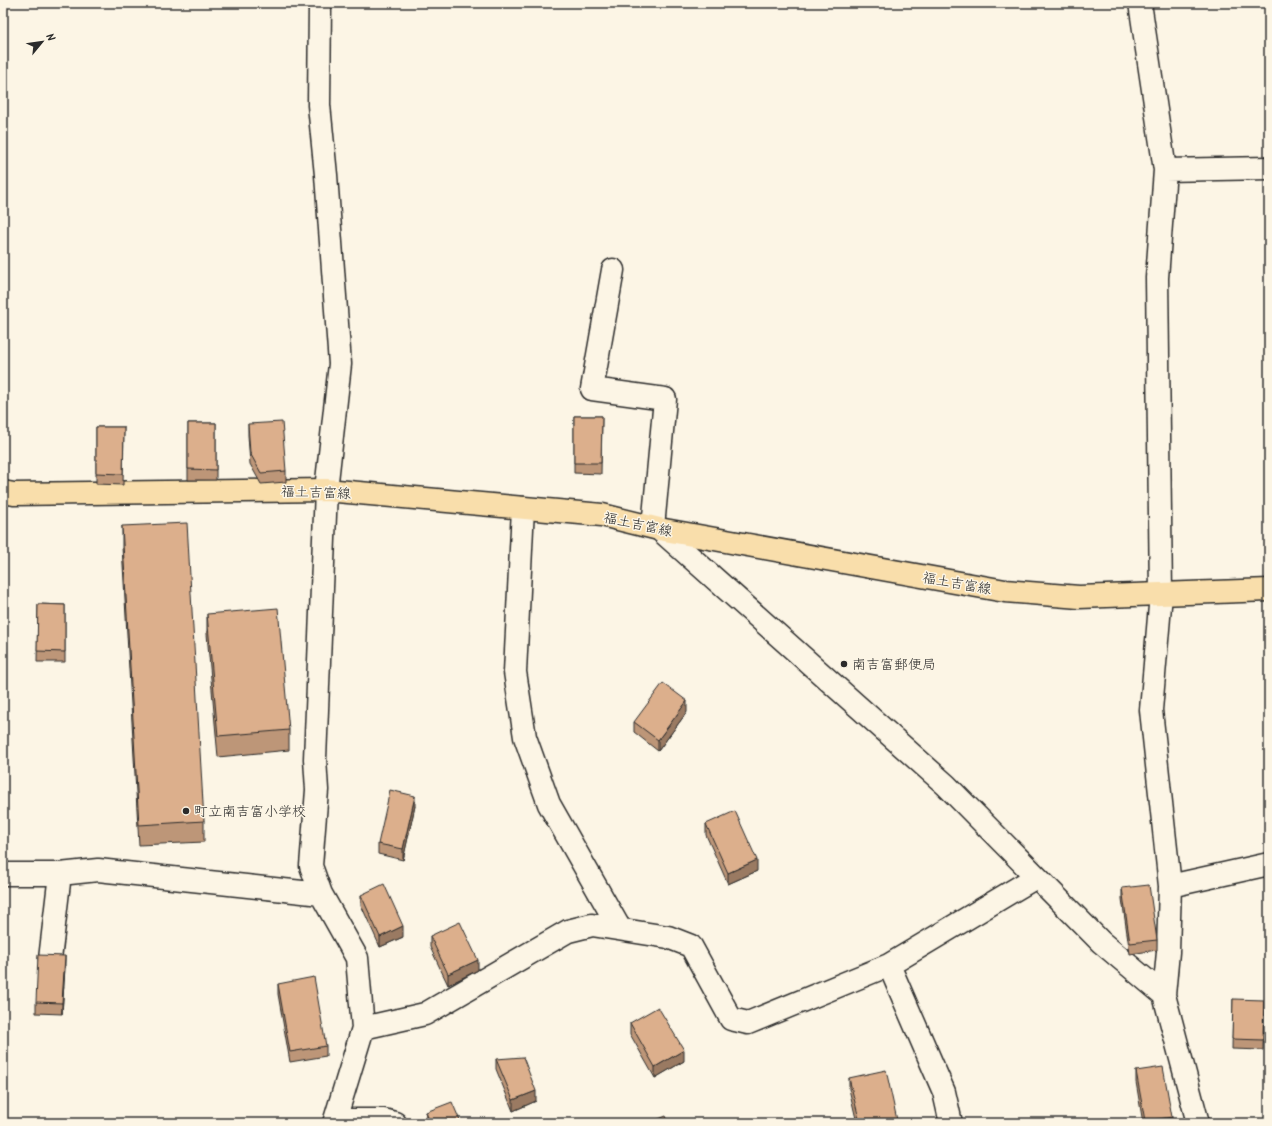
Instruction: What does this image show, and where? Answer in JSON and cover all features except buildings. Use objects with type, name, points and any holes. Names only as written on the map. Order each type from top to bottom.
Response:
[{"type":"main road","name":"福土吉富線","points":[[3,492],[14,494],[326,490],[602,515],[656,528],[1005,591],[1079,597],[1269,590]]},
{"type":"street","points":[[320,3],[319,105],[326,175],[340,364],[326,490],[315,759],[317,790],[311,866],[321,894],[357,958],[363,1028],[335,1122],[384,1120],[394,1123]]},
{"type":"street","points":[[1140,3],[1164,170],[1157,278],[1161,594],[1151,710],[1170,886],[1168,952],[1164,995],[1198,1123]]},
{"type":"street","points":[[1164,170],[1269,168]]},
{"type":"street","points":[[613,270],[592,389],[665,399],[656,528],[946,785],[1101,942],[1164,995]]},
{"type":"street","points":[[523,508],[515,672],[525,737],[549,804],[620,929]]},
{"type":"street","points":[[1170,886],[1269,864]]},
{"type":"street","points":[[3,874],[60,874],[98,870],[321,894]]},
{"type":"street","points":[[50,959],[60,874]]},
{"type":"street","points":[[363,1028],[425,1014],[568,931],[592,925],[668,937],[691,946],[731,1019],[748,1023],[889,965],[1036,876]]},
{"type":"street","points":[[889,965],[944,1092],[951,1123]]},
{"type":"place","name":"南吉富郵便局","points":[[844,664]]},
{"type":"place","name":"町立南吉富小学校","points":[[186,811]]}]
